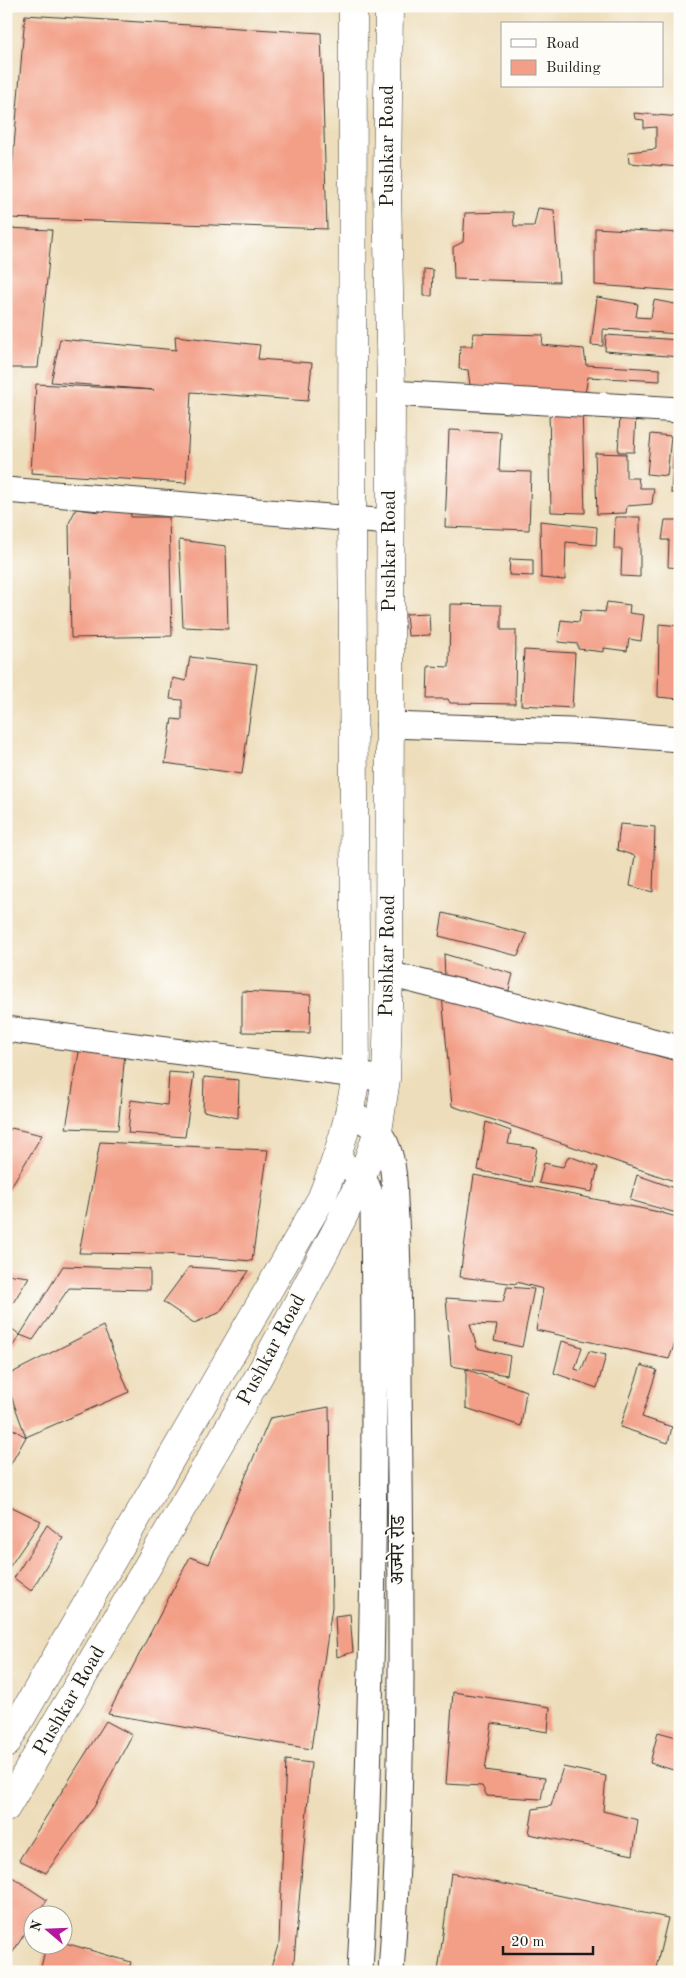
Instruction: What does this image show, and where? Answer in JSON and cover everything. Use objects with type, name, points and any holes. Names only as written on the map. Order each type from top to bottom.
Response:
[{"type":"highway","name":"Pushkar Road","points":[[6,1744],[321,1199],[338,1160],[351,1113],[356,1075],[352,519],[353,6]]},
{"type":"highway","name":"Pushkar Road","points":[[6,1808],[260,1376],[362,1177],[378,1131],[386,1079],[389,974],[389,522],[392,393],[387,188],[389,6]]},
{"type":"street","points":[[392,393],[680,410]]},
{"type":"street","points":[[6,490],[389,522]]},
{"type":"street","points":[[389,725],[571,731],[680,739]]},
{"type":"street","points":[[389,974],[680,1048]]},
{"type":"street","points":[[7,1036],[386,1079]]},
{"type":"street","points":[[351,1113],[378,1131]]},
{"type":"street","name":"अज्मेर रोड","points":[[378,1131],[388,1147],[393,1172],[399,1294],[398,1868],[390,1972]]},
{"type":"street","points":[[338,1160],[362,1177]]},
{"type":"street","name":"अज्मेर रोड","points":[[360,1972],[366,1844],[375,1465],[373,1208],[371,1190],[362,1177]]},
{"type":"building","points":[[25,15],[321,33],[327,229],[8,218]]},
{"type":"building","points":[[634,113],[680,117],[680,167],[629,163],[628,152],[656,149],[656,127],[644,128],[644,120],[635,119]]},
{"type":"building","points":[[538,208],[554,210],[559,282],[454,279],[453,247],[463,242],[465,213],[513,212],[514,226],[534,226]]},
{"type":"building","points":[[6,228],[52,230],[38,368],[10,368],[8,405]]},
{"type":"building","points":[[595,228],[680,233],[680,291],[595,285]]},
{"type":"building","points":[[424,269],[433,270],[432,296],[424,296]]},
{"type":"building","points":[[597,297],[638,304],[636,317],[651,318],[654,300],[680,305],[680,334],[603,329],[603,346],[591,345]]},
{"type":"building","points":[[473,333],[543,335],[542,345],[584,349],[586,365],[660,369],[660,381],[588,377],[585,394],[470,385],[468,370],[459,369],[460,346],[472,346]]},
{"type":"building","points":[[606,335],[680,340],[680,357],[605,351]]},
{"type":"building","points":[[175,336],[260,345],[258,359],[312,363],[308,401],[191,392],[186,483],[31,473],[36,384],[154,390],[51,382],[60,339],[176,350]]},
{"type":"building","points":[[582,406],[585,513],[551,512],[549,408]]},
{"type":"building","points":[[620,414],[636,415],[634,452],[618,452]]},
{"type":"building","points":[[449,430],[501,432],[499,471],[531,472],[529,530],[445,527]]},
{"type":"building","points":[[675,430],[680,430],[680,493],[671,493]]},
{"type":"building","points":[[651,434],[671,436],[667,476],[647,474]]},
{"type":"building","points":[[595,453],[626,454],[626,478],[638,478],[640,488],[654,488],[652,504],[627,506],[626,513],[597,514]]},
{"type":"building","points":[[102,506],[130,507],[131,517],[169,517],[172,636],[71,638],[69,523],[76,509],[100,512]]},
{"type":"building","points":[[615,517],[640,517],[640,577],[621,576],[622,549],[614,549]]},
{"type":"building","points":[[665,520],[680,520],[680,568],[668,567],[669,540],[662,540]]},
{"type":"building","points":[[540,521],[597,527],[596,545],[566,542],[565,580],[541,578]]},
{"type":"building","points":[[179,540],[226,546],[228,629],[183,627]]},
{"type":"building","points":[[510,559],[533,560],[533,576],[509,575]]},
{"type":"building","points":[[607,602],[630,605],[629,613],[644,615],[641,641],[629,639],[627,651],[604,648],[604,652],[578,649],[578,644],[558,642],[561,620],[579,622],[581,610],[605,612]]},
{"type":"building","points":[[450,604],[501,605],[501,630],[516,630],[515,704],[450,703],[448,699],[427,699],[428,666],[449,667]]},
{"type":"building","points":[[429,613],[430,635],[408,636],[406,614]]},
{"type":"building","points":[[659,624],[680,626],[680,699],[658,697]]},
{"type":"building","points":[[524,650],[575,653],[572,708],[521,705]]},
{"type":"building","points":[[190,657],[257,665],[242,774],[165,763],[172,719],[182,720],[182,700],[170,699],[173,678],[186,681]]},
{"type":"building","points":[[620,824],[655,827],[653,892],[630,886],[635,856],[617,850]]},
{"type":"building","points":[[443,913],[527,934],[518,956],[439,936]]},
{"type":"building","points":[[444,954],[513,974],[507,997],[445,979]]},
{"type":"building","points":[[242,991],[311,995],[310,1033],[242,1032]]},
{"type":"building","points":[[442,995],[680,1062],[680,1183],[452,1106]]},
{"type":"building","points":[[80,1046],[125,1052],[118,1130],[66,1128]]},
{"type":"building","points":[[169,1072],[194,1074],[185,1137],[128,1133],[131,1100],[167,1105]]},
{"type":"building","points":[[204,1077],[239,1080],[238,1118],[203,1111]]},
{"type":"building","points":[[486,1122],[511,1131],[508,1144],[537,1148],[531,1182],[478,1170]]},
{"type":"building","points":[[11,1128],[42,1135],[6,1195],[6,1137]]},
{"type":"building","points":[[100,1142],[268,1150],[252,1261],[165,1254],[79,1253]]},
{"type":"building","points":[[569,1156],[598,1167],[592,1192],[539,1183],[544,1163],[563,1167]]},
{"type":"building","points":[[474,1175],[659,1212],[680,1218],[680,1330],[669,1359],[536,1330],[543,1289],[516,1282],[517,1284],[460,1277]]},
{"type":"building","points":[[637,1175],[680,1190],[680,1214],[630,1200]]},
{"type":"building","points":[[63,1266],[150,1269],[150,1290],[69,1288],[33,1340],[20,1335]]},
{"type":"building","points":[[189,1267],[249,1271],[219,1313],[194,1323],[163,1302]]},
{"type":"building","points":[[6,1274],[29,1277],[6,1314]]},
{"type":"building","points":[[507,1287],[534,1289],[522,1347],[494,1341],[497,1325],[470,1324],[477,1348],[510,1356],[507,1375],[451,1366],[446,1298],[503,1302]]},
{"type":"building","points":[[6,1324],[20,1335],[6,1356]]},
{"type":"building","points":[[103,1326],[129,1392],[26,1437],[6,1382],[6,1376]]},
{"type":"building","points":[[562,1341],[582,1347],[575,1369],[581,1371],[589,1351],[606,1355],[597,1388],[554,1373]]},
{"type":"building","points":[[641,1365],[657,1370],[642,1417],[672,1427],[668,1443],[620,1427]]},
{"type":"building","points":[[466,1369],[526,1391],[521,1426],[466,1408]]},
{"type":"building","points":[[329,1407],[332,1607],[311,1749],[108,1714],[190,1557],[209,1564],[270,1418]]},
{"type":"building","points":[[6,1425],[26,1437],[8,1469],[6,1468]]},
{"type":"building","points":[[6,1504],[41,1521],[8,1569],[6,1567]]},
{"type":"building","points":[[47,1525],[63,1538],[31,1591],[14,1578]]},
{"type":"building","points":[[350,1614],[353,1652],[337,1657],[335,1616]]},
{"type":"building","points":[[453,1692],[550,1707],[548,1732],[492,1723],[485,1770],[545,1778],[541,1799],[487,1796],[482,1786],[446,1784]]},
{"type":"building","points":[[106,1721],[132,1735],[94,1807],[46,1873],[19,1860]]},
{"type":"building","points":[[658,1732],[680,1738],[680,1772],[650,1763]]},
{"type":"building","points":[[286,1760],[311,1763],[293,1972],[269,1972],[279,1943]]},
{"type":"building","points":[[563,1767],[606,1776],[603,1811],[638,1820],[633,1855],[529,1834],[533,1809],[551,1806]]},
{"type":"building","points":[[6,1873],[47,1900],[43,1906],[22,1906],[22,1938],[6,1963]]},
{"type":"building","points":[[451,1873],[668,1918],[655,1972],[438,1972]]},
{"type":"building","points":[[72,1945],[131,1962],[128,1972],[40,1972],[44,1956],[72,1956]]}]
